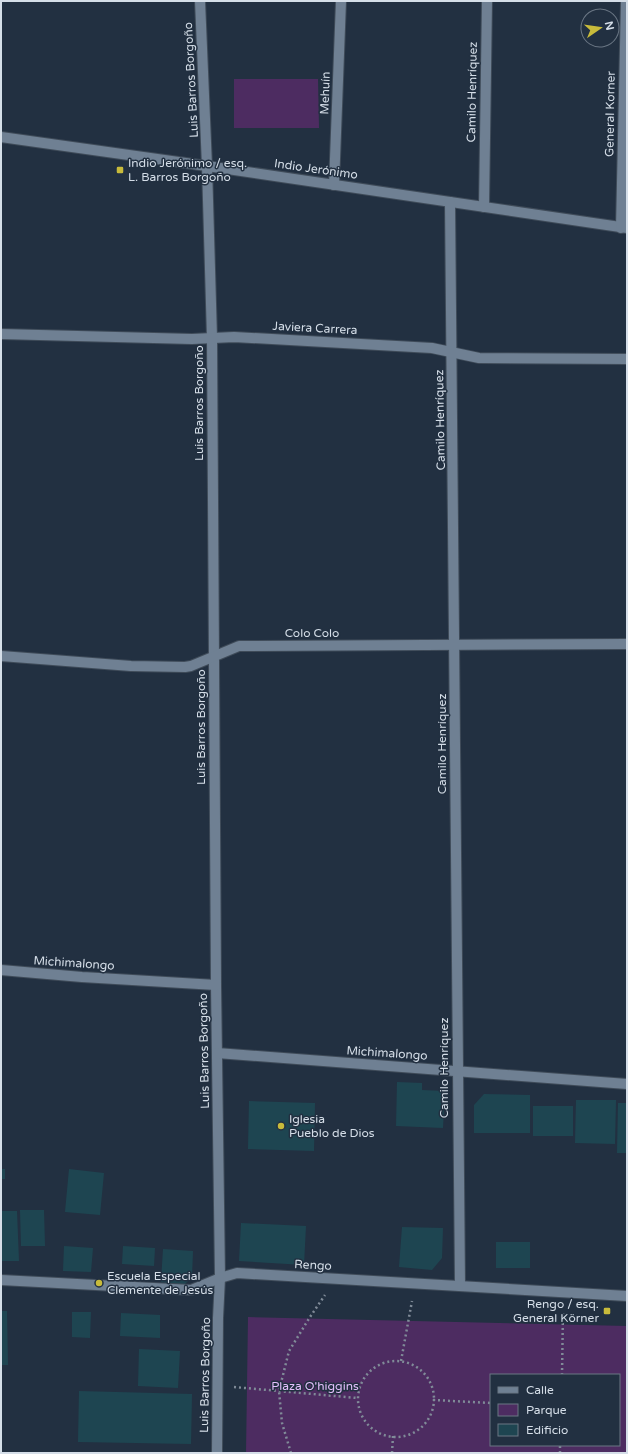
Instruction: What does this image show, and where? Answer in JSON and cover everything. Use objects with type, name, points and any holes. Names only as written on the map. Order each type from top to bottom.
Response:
[{"type":"street","name":"Luis Barros Borgoño","points":[[200,1],[208,166],[212,338],[216,985],[220,1278],[218,1318],[217,1453]]},
{"type":"street","name":"Mehuín","points":[[334,185],[341,1]]},
{"type":"street","name":"Camilo Henríquez","points":[[484,207],[487,1]]},
{"type":"street","name":"General Korner","points":[[624,228],[626,1]]},
{"type":"street","name":"Indio Jerónimo","points":[[1,137],[208,166],[624,228]]},
{"type":"street","name":"Camilo Henríquez","points":[[450,202],[460,1286]]},
{"type":"street","name":"Javiera Carrera","points":[[1,334],[186,339],[234,337],[424,347],[479,358],[627,359]]},
{"type":"street","name":"Colo Colo","points":[[1,656],[131,666],[185,667],[191,666],[239,646],[627,644]]},
{"type":"street","name":"Michimalongo","points":[[1,970],[82,977],[216,985]]},
{"type":"street","name":"Michimalongo","points":[[217,1054],[627,1084]]},
{"type":"street","name":"Rengo","points":[[1,1280],[191,1290],[220,1278],[237,1274],[627,1296]]},
{"type":"path","points":[[291,1453],[282,1423],[278,1391],[289,1351],[310,1317],[337,1279]]},
{"type":"path","points":[[401,1361],[416,1284]]},
{"type":"path","points":[[562,1374],[564,1292]]},
{"type":"path","points":[[401,1361],[413,1365],[422,1372],[430,1382],[433,1394],[433,1406],[429,1418],[421,1427],[411,1434],[399,1437],[387,1436],[375,1431],[366,1422],[360,1411],[357,1398],[360,1385],[366,1374],[376,1366],[388,1362],[401,1361]]},
{"type":"path","points":[[217,1385],[357,1398]]},
{"type":"path","points":[[433,1400],[490,1403]]},
{"type":"path","points":[[392,1453],[393,1436]]},
{"type":"green space","points":[[234,79],[318,79],[319,128],[234,128]]},
{"type":"green space","name":"Plaza O'higgins","points":[[248,1317],[627,1326],[627,1453],[246,1453]]},
{"type":"building","points":[[397,1082],[422,1083],[422,1090],[445,1091],[443,1128],[396,1126]]},
{"type":"building","points":[[484,1094],[530,1095],[530,1133],[474,1133],[474,1105]]},
{"type":"building","points":[[576,1100],[616,1100],[615,1144],[575,1143]]},
{"type":"building","name":"Iglesia Pueblo de Dios","points":[[249,1101],[315,1103],[314,1151],[248,1149]]},
{"type":"building","points":[[618,1103],[627,1103],[627,1153],[617,1153]]},
{"type":"building","points":[[533,1106],[573,1106],[573,1136],[533,1136]]},
{"type":"building","points":[[1,1169],[5,1169],[5,1179],[1,1179]]},
{"type":"building","points":[[69,1169],[104,1173],[100,1215],[65,1212]]},
{"type":"building","points":[[20,1210],[44,1210],[45,1246],[21,1246]]},
{"type":"building","points":[[1,1211],[17,1211],[19,1261],[1,1261]]},
{"type":"building","points":[[241,1223],[306,1226],[304,1265],[239,1261]]},
{"type":"building","points":[[402,1227],[443,1228],[442,1258],[432,1270],[399,1267]]},
{"type":"building","points":[[496,1242],[530,1242],[530,1268],[496,1268]]},
{"type":"building","points":[[64,1246],[93,1248],[91,1272],[63,1271]]},
{"type":"building","points":[[123,1246],[155,1248],[154,1266],[122,1264]]},
{"type":"building","points":[[163,1249],[193,1251],[192,1277],[184,1285],[161,1282]]},
{"type":"building","points":[[1,1311],[7,1311],[8,1365],[1,1365]]},
{"type":"building","points":[[72,1312],[91,1312],[90,1338],[72,1337]]},
{"type":"building","points":[[121,1313],[160,1315],[160,1338],[120,1336]]},
{"type":"building","points":[[139,1349],[180,1351],[178,1388],[138,1386]]},
{"type":"building","points":[[79,1391],[192,1394],[191,1444],[78,1442]]},
{"type":"place","name":"Indio Jerónimo / esq. L. Barros Borgoño","points":[[120,170]]},
{"type":"place","name":"Iglesia Pueblo de Dios","points":[[281,1126]]},
{"type":"place","name":"Escuela Especial Clemente de Jesús","points":[[99,1283]]},
{"type":"place","name":"Rengo / esq. General Körner","points":[[607,1311]]}]
